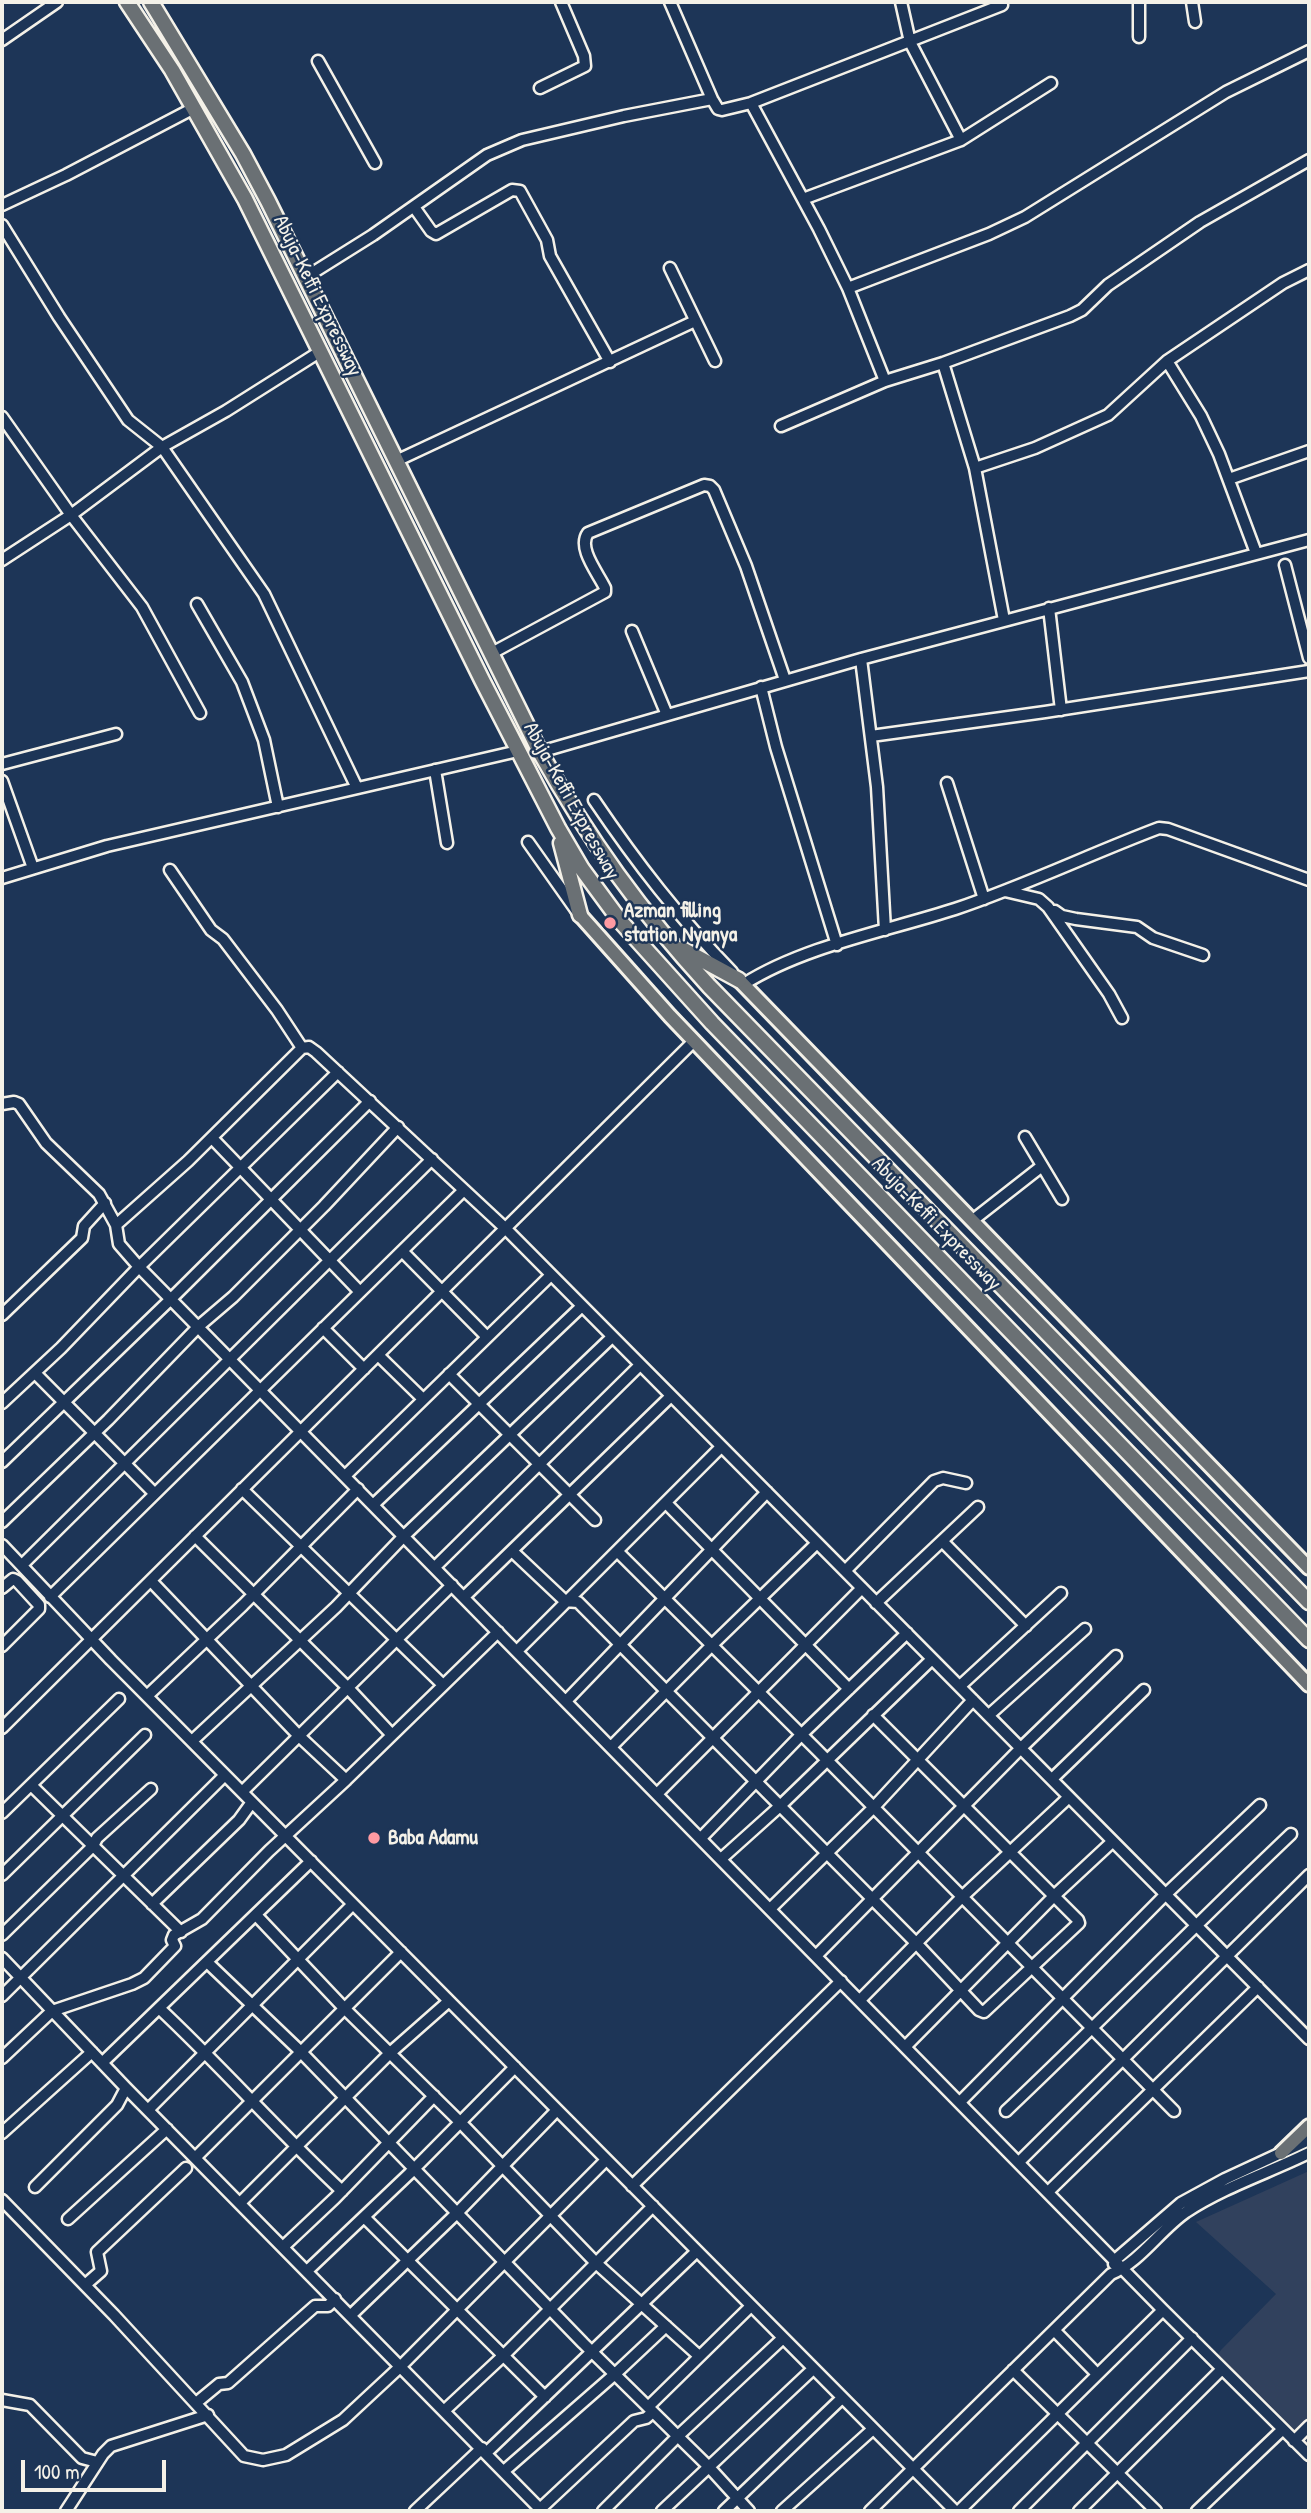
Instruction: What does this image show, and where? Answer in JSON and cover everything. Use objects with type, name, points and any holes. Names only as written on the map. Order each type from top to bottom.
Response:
[{"type":"highway","name":"Abuja-Keffi Expressway","points":[[127,2],[194,107],[251,210],[518,751],[558,828],[605,902],[654,961],[1309,1640]]},
{"type":"highway","name":"Abuja-Keffi Expressway","points":[[151,2],[243,154],[540,752],[604,858],[664,936],[721,998],[1309,1602]]},
{"type":"highway","points":[[558,828],[580,915]]},
{"type":"highway","points":[[664,936],[690,954],[741,982]]},
{"type":"main road","points":[[580,915],[633,977],[1309,1685]]},
{"type":"main road","name":"Abuja-Keffi Expressway","points":[[741,982],[1309,1568]]},
{"type":"main road","points":[[1281,2153],[1309,2126]]},
{"type":"street","points":[[2,40],[57,2]]},
{"type":"street","points":[[540,88],[585,66],[584,56],[561,2]]},
{"type":"street","points":[[670,2],[712,99],[718,109],[722,110],[751,103],[1002,5]]},
{"type":"street","points":[[901,2],[910,42],[961,140]]},
{"type":"street","points":[[1139,2],[1139,37]]},
{"type":"street","points":[[1192,2],[1195,22]]},
{"type":"street","points":[[848,288],[989,234],[1025,217],[1226,92],[1309,51]]},
{"type":"street","points":[[318,61],[375,163]]},
{"type":"street","points":[[803,199],[961,140],[1051,83]]},
{"type":"street","points":[[306,277],[414,207],[487,155],[522,140],[712,99]]},
{"type":"street","points":[[751,103],[848,288],[886,381]]},
{"type":"street","points":[[2,205],[194,107]]},
{"type":"street","points":[[781,426],[886,381],[1025,334],[1082,310],[1108,285],[1200,222],[1309,162]]},
{"type":"street","points":[[414,207],[436,234],[512,190],[520,191],[547,240],[550,256],[610,362]]},
{"type":"street","points":[[2,225],[58,317],[128,420],[162,447],[264,594],[357,788]]},
{"type":"street","points":[[670,268],[715,361]]},
{"type":"street","points":[[975,468],[1035,448],[1108,415],[1167,361],[1283,283],[1309,270]]},
{"type":"street","points":[[396,461],[695,321]]},
{"type":"street","points":[[2,560],[71,515],[162,447],[226,411],[321,351]]},
{"type":"street","points":[[1167,361],[1201,416],[1229,479],[1256,553]]},
{"type":"street","points":[[943,363],[975,468],[1004,620]]},
{"type":"street","points":[[2,417],[71,515],[142,607],[200,713]]},
{"type":"street","points":[[1229,479],[1309,451]]},
{"type":"street","points":[[490,654],[605,592],[584,547],[584,538],[588,533],[704,485],[714,490],[746,566],[785,680]]},
{"type":"street","points":[[540,752],[861,659],[1309,540]]},
{"type":"street","points":[[1285,565],[1309,658]]},
{"type":"street","points":[[197,604],[242,682],[264,740],[278,807]]},
{"type":"street","points":[[1049,608],[1061,710]]},
{"type":"street","points":[[632,631],[667,715]]},
{"type":"street","points":[[861,659],[882,842],[885,930]]},
{"type":"street","points":[[871,736],[1061,710],[1309,671]]},
{"type":"street","points":[[761,687],[776,747],[837,945]]},
{"type":"street","points":[[2,764],[116,734]]},
{"type":"street","points":[[2,878],[110,845],[518,751]]},
{"type":"street","points":[[435,770],[447,843]]},
{"type":"street","points":[[2,780],[33,869]]},
{"type":"street","points":[[947,783],[984,899]]},
{"type":"street","points":[[594,800],[663,897],[741,982],[837,945],[984,899],[1159,828],[1309,880]]},
{"type":"street","points":[[528,842],[580,915]]},
{"type":"street","points":[[170,870],[211,930],[223,939],[302,1048]]},
{"type":"street","points":[[1004,891],[1040,899],[1048,907],[1109,994],[1122,1018]]},
{"type":"street","points":[[1048,907],[1062,916],[1137,927],[1153,938],[1203,955]]},
{"type":"street","points":[[2,1728],[694,1041]]},
{"type":"street","points":[[116,1226],[212,1138],[302,1048],[309,1047],[506,1230],[1309,2039]]},
{"type":"street","points":[[2,1403],[338,1072]]},
{"type":"street","points":[[2,1462],[370,1101]]},
{"type":"street","points":[[2,1104],[19,1104],[46,1143],[99,1194],[116,1226],[119,1244],[139,1267],[1163,2310],[1308,2453]]},
{"type":"street","points":[[2,1522],[95,1433],[198,1326],[233,1297],[301,1230],[398,1127]]},
{"type":"street","points":[[1025,1137],[1062,1199]]},
{"type":"street","points":[[212,1138],[360,1292]]},
{"type":"street","points":[[22,1565],[432,1159]]},
{"type":"street","points":[[973,1220],[1042,1166]]},
{"type":"street","points":[[50,1597],[464,1190]]},
{"type":"street","points":[[2,1315],[82,1238],[84,1226],[105,1203]]},
{"type":"street","points":[[402,1251],[487,1337]]},
{"type":"street","points":[[345,1476],[551,1275]]},
{"type":"street","points":[[373,1505],[582,1306]]},
{"type":"street","points":[[323,1328],[364,1369]]},
{"type":"street","points":[[192,1741],[349,1593],[404,1536],[612,1337]]},
{"type":"street","points":[[378,1356],[424,1399]]},
{"type":"street","points":[[435,1567],[640,1365]]},
{"type":"street","points":[[35,1373],[154,1493]]},
{"type":"street","points":[[449,1374],[595,1520]]},
{"type":"street","points":[[464,1597],[671,1396]]},
{"type":"street","points":[[517,1651],[721,1447]]},
{"type":"street","points":[[845,1571],[934,1481],[943,1478],[966,1483]]},
{"type":"street","points":[[242,1489],[443,1685]]},
{"type":"street","points":[[147,1696],[254,1594],[358,1489]]},
{"type":"street","points":[[565,1701],[767,1492]]},
{"type":"street","points":[[666,1503],[849,1689]]},
{"type":"street","points":[[876,1603],[978,1507]]},
{"type":"street","points":[[195,1536],[392,1735]]},
{"type":"street","points":[[942,1541],[1026,1626]]},
{"type":"street","points":[[611,1747],[817,1543]]},
{"type":"street","points":[[2,1545],[225,1775],[957,2511],[1163,2310]]},
{"type":"street","points":[[512,1550],[565,1601],[578,1602],[714,1737],[979,2010],[984,2012],[1079,1923],[1077,1917],[873,1715]]},
{"type":"street","points":[[617,1551],[827,1759],[1174,2111]]},
{"type":"street","points":[[2,1588],[9,1581],[17,1581],[39,1605],[39,1609],[2,1646]]},
{"type":"street","points":[[151,1581],[346,1780]]},
{"type":"street","points":[[242,1792],[452,1585]]},
{"type":"street","points":[[657,1794],[862,1588]]},
{"type":"street","points":[[960,1686],[1061,1593]]},
{"type":"street","points":[[989,1715],[1085,1629]]},
{"type":"street","points":[[2,2058],[52,2011],[144,1978],[175,1946],[172,1940],[174,1935],[202,1919],[498,1632]]},
{"type":"street","points":[[701,1838],[802,1734],[907,1633]]},
{"type":"street","points":[[816,1956],[1021,1747],[1116,1656]]},
{"type":"street","points":[[721,1859],[780,1806],[932,1659]]},
{"type":"street","points":[[1052,1779],[1144,1690]]},
{"type":"street","points":[[2,1813],[119,1699]]},
{"type":"street","points":[[770,1909],[874,1807],[973,1700]]},
{"type":"street","points":[[2,1875],[145,1735]]},
{"type":"street","points":[[2,1996],[225,1775]]},
{"type":"street","points":[[31,1785],[181,1932]]},
{"type":"street","points":[[2,1935],[93,1846],[97,1838],[151,1789]]},
{"type":"street","points":[[860,2000],[962,1897],[1069,1797]]},
{"type":"street","points":[[152,1904],[239,1820],[252,1802]]},
{"type":"street","points":[[960,2102],[1166,1894],[1260,1805]]},
{"type":"street","points":[[1006,2111],[1291,1833]]},
{"type":"street","points":[[905,2047],[1006,1943],[1112,1842]]},
{"type":"street","points":[[102,2063],[312,1861]]},
{"type":"street","points":[[1018,2162],[1309,1875]]},
{"type":"street","points":[[148,2110],[297,1958],[354,1904]]},
{"type":"street","points":[[256,1915],[596,2263],[699,2356]]},
{"type":"street","points":[[196,2157],[401,1952]]},
{"type":"street","points":[[2,1958],[125,2088],[196,2157],[541,2510],[634,2421],[646,2418],[650,2409],[699,2356],[751,2306]]},
{"type":"street","points":[[207,1962],[300,2052],[593,2353],[708,2466],[749,2511]]},
{"type":"street","points":[[632,2186],[841,1981]]},
{"type":"street","points":[[1048,2192],[1258,1987]]},
{"type":"street","points":[[240,2203],[390,2053],[449,2001]]},
{"type":"street","points":[[159,2008],[206,2052],[296,2147],[342,2191]]},
{"type":"street","points":[[2,2133],[92,2052]]},
{"type":"street","points":[[307,2271],[413,2170],[515,2067]]},
{"type":"street","points":[[35,2187],[117,2105],[125,2088]]},
{"type":"street","points":[[283,2247],[342,2191],[434,2096]]},
{"type":"street","points":[[351,2315],[457,2213],[557,2110]]},
{"type":"street","points":[[68,2219],[167,2129]]},
{"type":"street","points":[[1111,2274],[1115,2260],[1181,2203],[1225,2179],[1309,2140]]},
{"type":"street","points":[[870,2511],[1111,2274],[1124,2269],[1185,2213],[1244,2181],[1309,2153]]},
{"type":"street","points":[[2,2200],[244,2456],[263,2460],[286,2455],[343,2420],[401,2367],[606,2160]]},
{"type":"street","points":[[85,2286],[101,2271],[97,2252],[186,2168]]},
{"type":"street","points":[[445,2410],[653,2206]]},
{"type":"street","points":[[364,2217],[545,2397]]},
{"type":"street","points":[[415,2511],[593,2353],[697,2251]]},
{"type":"street","points":[[196,2403],[219,2384],[228,2383],[316,2306],[328,2306],[335,2299]]},
{"type":"street","points":[[504,2471],[666,2326]]},
{"type":"street","points":[[1054,2330],[1097,2374]]},
{"type":"street","points":[[603,2511],[678,2436],[783,2338]]},
{"type":"street","points":[[1019,2511],[1192,2338]]},
{"type":"street","points":[[662,2511],[813,2369]]},
{"type":"street","points":[[1079,2511],[1222,2369]]},
{"type":"street","points":[[1013,2370],[1156,2511]]},
{"type":"street","points":[[724,2511],[842,2398]]},
{"type":"street","points":[[2,2400],[30,2405],[82,2458],[97,2462]]},
{"type":"street","points":[[66,2511],[103,2454],[120,2442],[208,2415]]},
{"type":"street","points":[[1294,2441],[1309,2426]]},
{"type":"street","points":[[782,2511],[873,2429]]},
{"type":"street","points":[[1197,2511],[1282,2430]]},
{"type":"shaded area","points":[[1309,2171],[1309,2451],[1216,2358],[1276,2294],[1196,2222]]},
{"type":"place","name":"Azman filling station Nyanya","points":[[610,923]]},
{"type":"place","name":"Baba Adamu","points":[[374,1838]]}]
